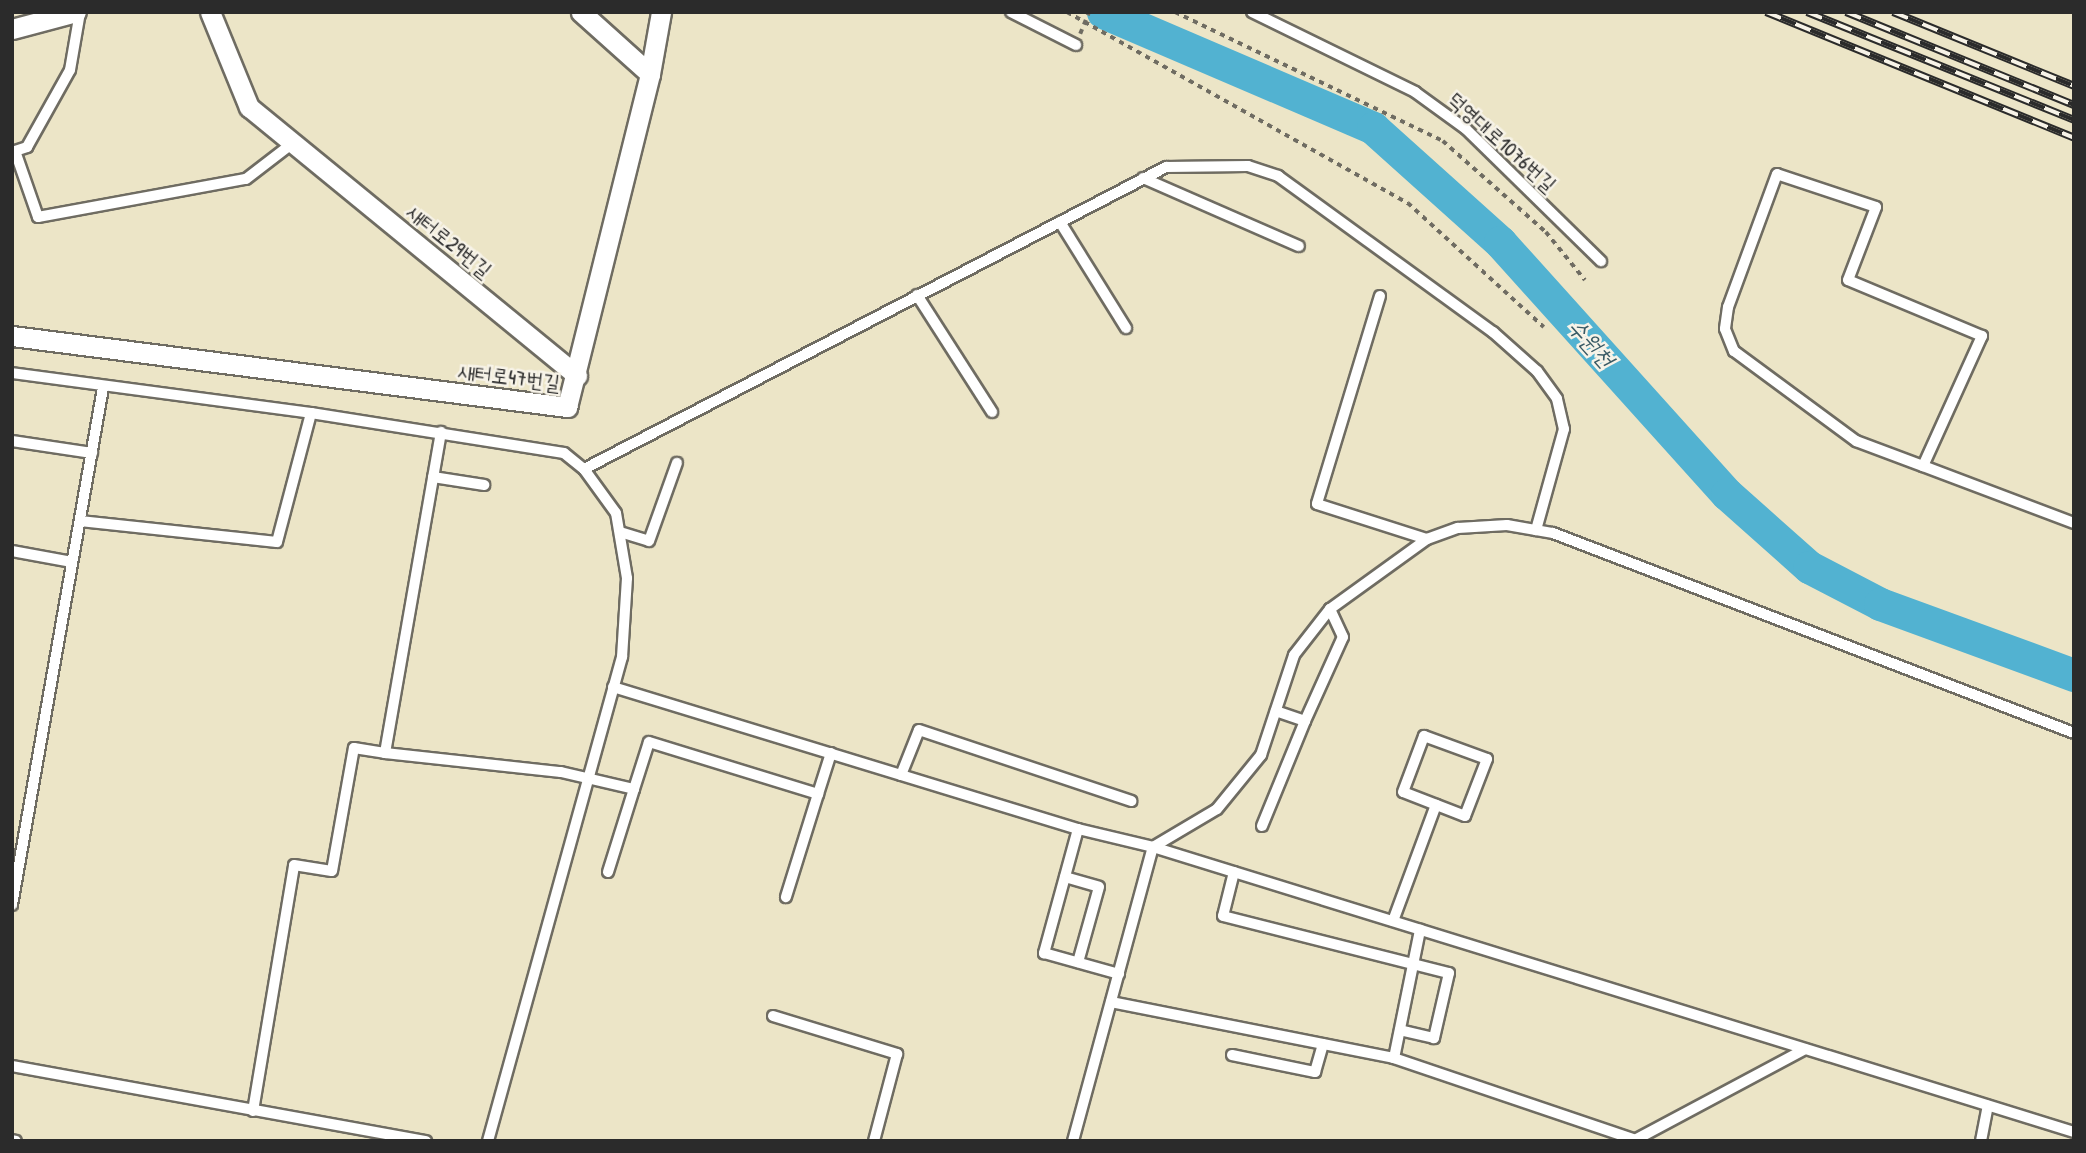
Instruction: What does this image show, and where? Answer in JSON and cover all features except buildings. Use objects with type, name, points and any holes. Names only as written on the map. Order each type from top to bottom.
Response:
[{"type":"street","points":[[12,29],[78,12]]},
{"type":"street","name":"새터로29번길","points":[[210,12],[249,107],[577,375]]},
{"type":"street","points":[[581,12],[650,74]]},
{"type":"street","name":"새터로47번길","points":[[12,336],[567,407],[650,74],[661,12]]},
{"type":"lane","points":[[78,12],[70,70],[27,147],[13,151],[38,217],[246,179],[293,144]]},
{"type":"lane","points":[[1011,12],[1076,45]]},
{"type":"lane","name":"덕영대로1076번길","points":[[1252,12],[1415,92],[1466,130],[1601,261]]},
{"type":"lane","points":[[584,469],[1166,167],[1205,164],[1248,166],[1278,176],[1493,332],[1528,363],[1557,399],[1564,429],[1536,530]]},
{"type":"lane","points":[[1923,466],[1982,336],[1848,280],[1876,207],[1777,174],[1728,307],[1725,329],[1734,351],[1856,441],[2074,523]]},
{"type":"lane","points":[[1143,178],[1299,246]]},
{"type":"lane","points":[[1060,222],[1126,328]]},
{"type":"lane","points":[[918,295],[992,412]]},
{"type":"lane","points":[[1380,296],[1318,504],[1427,539]]},
{"type":"lane","points":[[12,373],[103,388],[312,413],[564,453],[584,469],[616,513],[627,578],[622,657],[586,776],[488,1141]]},
{"type":"lane","points":[[12,905],[103,388]]},
{"type":"lane","points":[[79,521],[277,542],[312,413]]},
{"type":"lane","points":[[385,752],[441,432]]},
{"type":"lane","points":[[12,441],[92,453]]},
{"type":"lane","points":[[620,532],[649,541],[677,463]]},
{"type":"lane","points":[[433,477],[484,485]]},
{"type":"lane","points":[[1073,1141],[1153,847],[1217,809],[1261,755],[1294,655],[1330,609],[1427,539],[1458,528],[1507,525],[1536,530],[2074,733]]},
{"type":"lane","points":[[12,551],[72,562]]},
{"type":"lane","points":[[1262,826],[1343,637],[1330,609]]},
{"type":"lane","points":[[613,687],[1078,829],[1153,847],[2073,1130]]},
{"type":"lane","points":[[1276,711],[1305,721]]},
{"type":"lane","points":[[901,775],[919,730],[1131,801]]},
{"type":"lane","points":[[1424,736],[1487,759],[1465,816],[1436,805],[1403,792],[1424,736]]},
{"type":"lane","points":[[608,872],[649,742],[818,794]]},
{"type":"lane","points":[[253,1111],[294,865],[332,871],[354,748],[586,776],[635,789]]},
{"type":"lane","points":[[786,897],[831,753]]},
{"type":"lane","points":[[1393,921],[1436,805]]},
{"type":"lane","points":[[1078,829],[1044,953],[1119,974]]},
{"type":"lane","points":[[1234,872],[1223,916],[1449,973],[1433,1038],[1400,1030]]},
{"type":"lane","points":[[1065,877],[1100,887],[1078,962]]},
{"type":"lane","points":[[1394,1058],[1420,930]]},
{"type":"lane","points":[[1111,1002],[1394,1058],[1633,1140],[1805,1049]]},
{"type":"lane","points":[[773,1016],[897,1054],[874,1141]]},
{"type":"lane","points":[[1232,1055],[1315,1072],[1323,1044]]},
{"type":"lane","points":[[12,1066],[426,1141]]},
{"type":"lane","points":[[1981,1141],[1988,1106]]},
{"type":"path","points":[[1067,12],[1408,203],[1544,327]]},
{"type":"path","points":[[1080,34],[1088,12]]},
{"type":"path","points":[[1175,12],[1443,141],[1546,232],[1585,280]]},
{"type":"waterway","name":"수원천","points":[[1103,12],[1373,128],[1500,242],[1727,494],[1809,567],[1880,604],[2074,675]]},
{"type":"railway","points":[[1766,12],[2074,138]]},
{"type":"railway","points":[[1807,12],[2074,120]]},
{"type":"railway","points":[[1846,12],[2074,105]]},
{"type":"railway","points":[[1893,12],[2074,86]]}]
